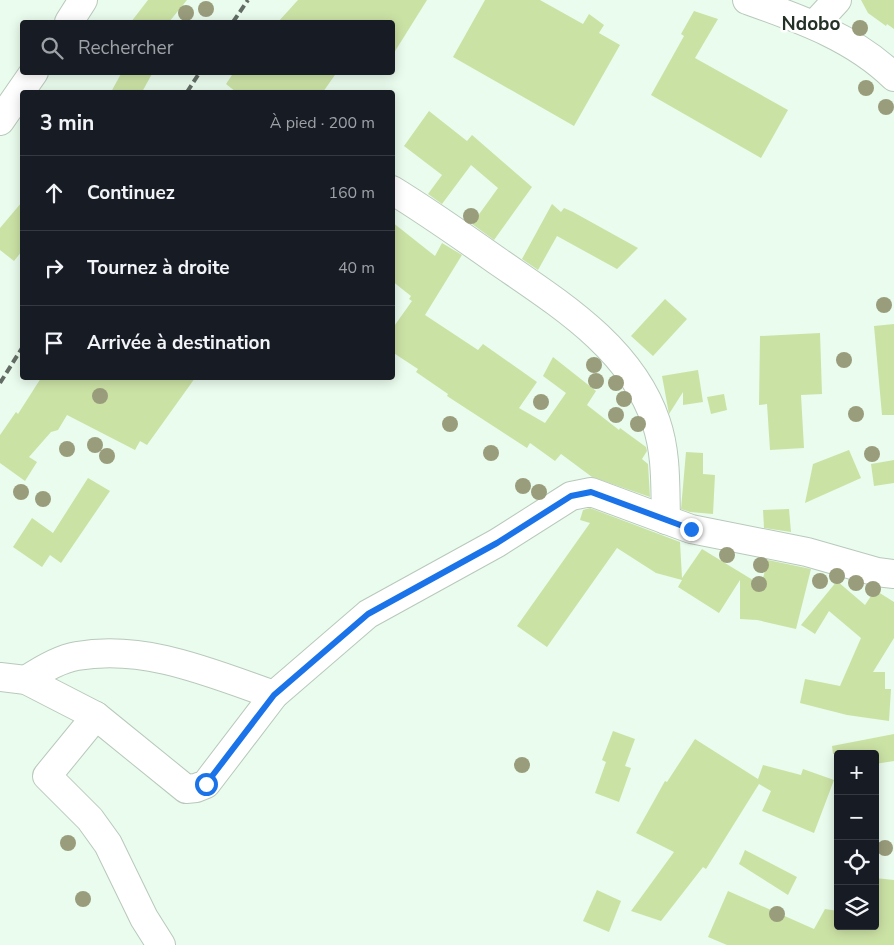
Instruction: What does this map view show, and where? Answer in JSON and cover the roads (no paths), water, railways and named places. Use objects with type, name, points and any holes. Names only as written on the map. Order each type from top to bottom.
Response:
[{"type":"street","points":[[69,20],[83,0]]},
{"type":"street","points":[[747,0],[837,35],[884,67],[894,77]]},
{"type":"street","points":[[814,25],[837,0]]},
{"type":"street","points":[[21,90],[32,75]]},
{"type":"street","points":[[0,120],[20,92]]},
{"type":"street","points":[[395,192],[566,308],[612,350],[636,380],[656,422],[664,459],[666,520]]},
{"type":"street","points":[[13,678],[96,716],[186,789],[196,788],[206,784],[274,695],[368,614],[497,543],[571,496],[591,492],[691,529],[807,552],[877,572],[894,574]]},
{"type":"street","points":[[13,678],[76,656],[110,654],[157,656],[274,695]]},
{"type":"street","points":[[96,716],[48,776],[90,819],[108,844],[144,918],[161,945]]},
{"type":"railway","points":[[234,20],[248,0]]},
{"type":"railway","points":[[188,90],[198,75]]},
{"type":"railway","points":[[0,383],[20,351]]},
{"type":"district","name":"Ndobo","points":[[811,23]]}]
